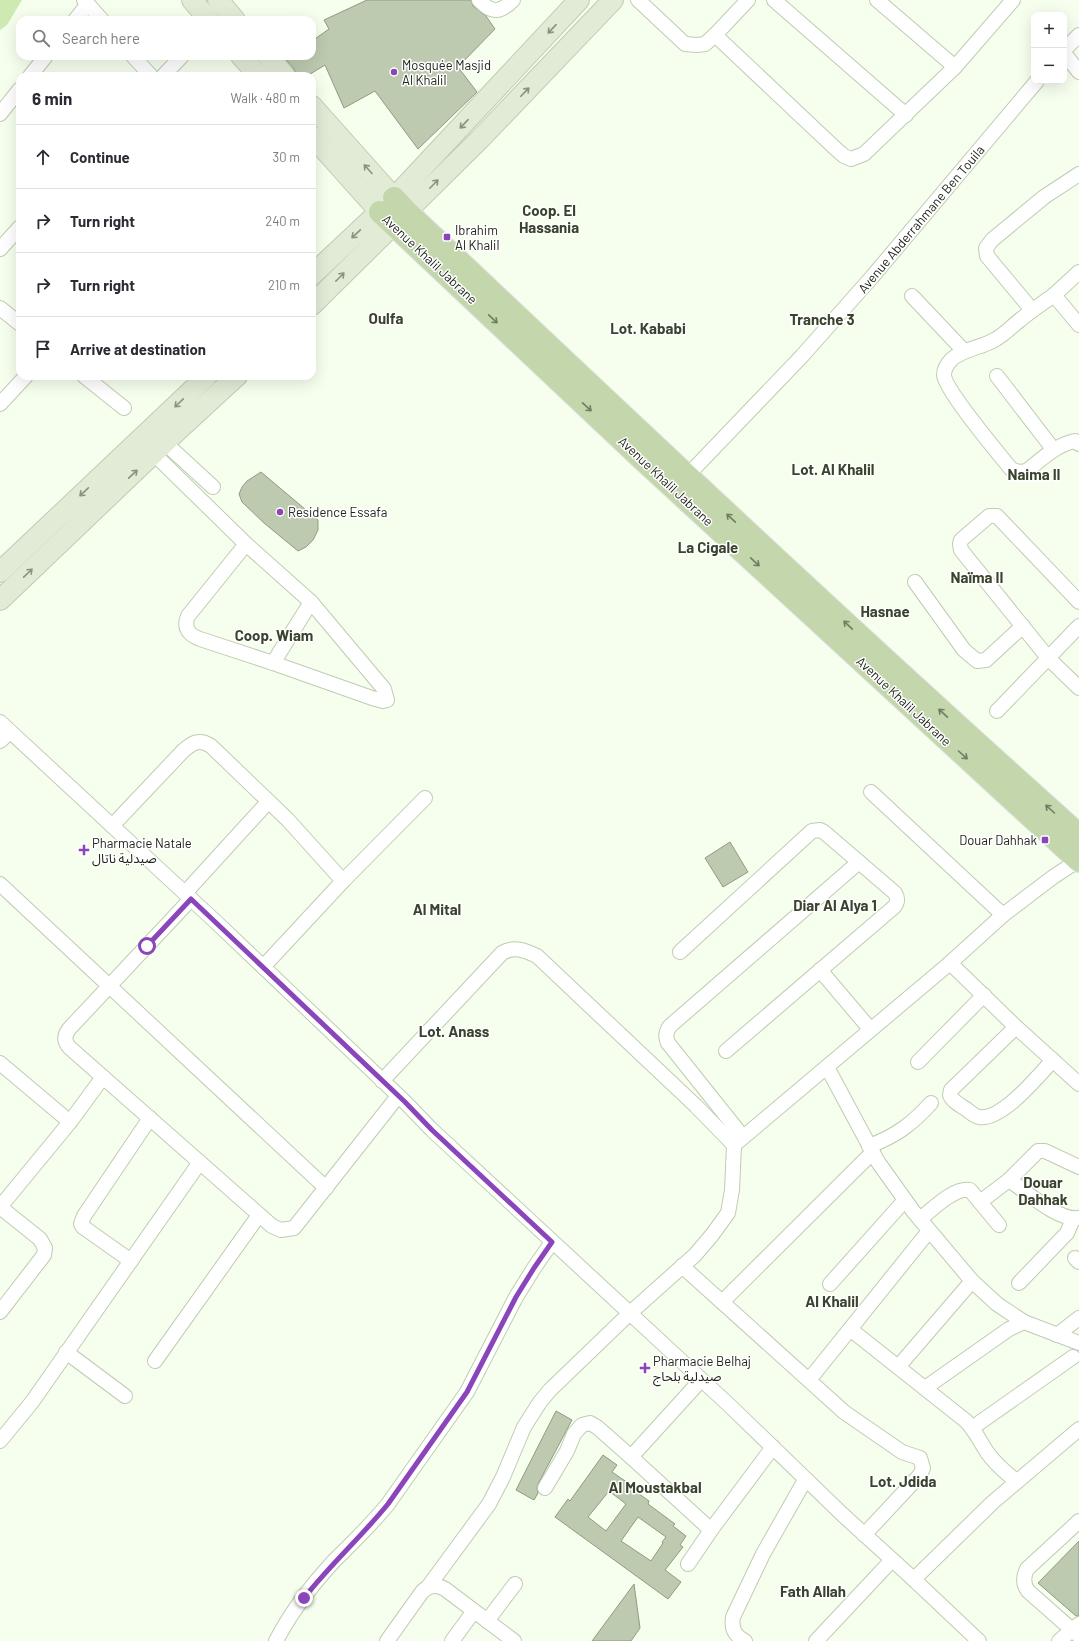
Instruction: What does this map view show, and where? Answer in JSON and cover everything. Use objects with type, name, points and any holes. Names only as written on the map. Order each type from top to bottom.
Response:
[{"type":"main road","points":[[192,0],[206,16]]},
{"type":"main road","points":[[316,300],[579,0]]},
{"type":"main road","points":[[316,272],[393,212],[563,53],[613,0]]},
{"type":"main road","points":[[245,60],[255,72]]},
{"type":"main road","points":[[271,60],[282,72]]},
{"type":"main road","points":[[316,111],[393,212]]},
{"type":"main road","points":[[316,140],[393,212]]},
{"type":"main road","name":"Avenue Khalil Jabrane","points":[[393,212],[687,476],[965,733],[1079,836]]},
{"type":"main road","name":"Avenue Khalil Jabrane","points":[[393,212],[640,457],[1079,860]]},
{"type":"main road","points":[[0,572],[203,380]]},
{"type":"main road","points":[[0,600],[159,448],[233,380]]},
{"type":"street","points":[[479,0],[486,7],[493,10],[500,10],[513,0]]},
{"type":"street","points":[[638,0],[685,44],[697,46],[705,44],[715,35],[748,0]]},
{"type":"street","points":[[774,0],[906,115]]},
{"type":"street","points":[[876,0],[955,67]]},
{"type":"street","points":[[715,35],[844,156],[851,159],[864,154],[955,67],[1012,0]]},
{"type":"street","points":[[77,16],[86,2],[98,16]]},
{"type":"street","points":[[1067,48],[1079,35]]},
{"type":"street","points":[[1067,55],[1079,72]]},
{"type":"street","points":[[33,72],[43,60]]},
{"type":"street","points":[[137,60],[147,72]]},
{"type":"street","points":[[167,72],[178,60]]},
{"type":"street","name":"Avenue Abderrahmane Ben Touila","points":[[687,476],[802,356],[872,277],[1035,84]]},
{"type":"street","points":[[0,114],[16,94]]},
{"type":"street","points":[[1032,310],[987,256],[986,248],[992,240],[1044,197],[1079,174]]},
{"type":"street","points":[[0,248],[16,231]]},
{"type":"street","points":[[1079,272],[1054,295],[1032,310],[996,339],[982,346],[964,351],[952,359],[944,373],[946,384],[1011,469],[1020,472],[1028,470],[1053,449],[1064,443],[1075,441],[1079,444]]},
{"type":"street","points":[[1054,295],[1079,325]]},
{"type":"street","points":[[912,296],[964,351]]},
{"type":"street","points":[[0,308],[16,321]]},
{"type":"street","points":[[997,376],[1053,449]]},
{"type":"street","points":[[0,404],[22,380]]},
{"type":"street","points":[[89,380],[124,408]]},
{"type":"street","points":[[159,448],[213,487]]},
{"type":"street","points":[[159,448],[246,544],[311,602],[373,675],[384,689],[388,699],[383,701],[372,698],[200,639],[193,636],[188,631],[186,626],[188,616],[246,544]]},
{"type":"street","points":[[1079,602],[997,516],[989,516],[961,540],[961,550],[1049,659],[1079,688]]},
{"type":"street","points":[[915,582],[964,650],[977,661],[986,660],[1022,626]]},
{"type":"street","points":[[273,663],[311,602]]},
{"type":"street","points":[[997,711],[1049,659],[1079,626]]},
{"type":"street","points":[[3,732],[112,826],[188,896],[432,1130],[630,1313],[773,1447],[805,1480],[914,1579],[979,1641]]},
{"type":"street","points":[[112,826],[183,751],[194,742],[205,742],[288,820],[343,881]]},
{"type":"street","points":[[871,792],[1003,915]]},
{"type":"street","points":[[263,967],[343,881],[425,798]]},
{"type":"street","points":[[268,802],[188,896],[69,1029],[65,1036],[68,1045],[276,1229],[285,1230],[294,1228],[398,1096]]},
{"type":"street","points":[[680,952],[812,831],[820,830],[824,832],[895,893],[897,901],[896,904],[726,1051]]},
{"type":"street","points":[[387,1641],[489,1504],[503,1477],[524,1427],[540,1402],[550,1390],[630,1313],[682,1266],[712,1235],[728,1213],[739,1141],[950,963],[1003,915],[1053,877],[1079,860]]},
{"type":"street","points":[[739,1141],[668,1043],[666,1035],[667,1030],[859,862]]},
{"type":"street","points":[[0,884],[326,1188]]},
{"type":"street","points":[[382,1081],[502,953],[508,949],[514,948],[537,956],[696,1106],[739,1141]]},
{"type":"street","points":[[950,963],[1016,1027],[1079,1084]]},
{"type":"street","points":[[820,970],[870,1029]]},
{"type":"street","points":[[918,1062],[984,996]]},
{"type":"street","points":[[1016,1027],[951,1090],[950,1095],[954,1100],[974,1116],[987,1116],[1001,1110],[1019,1096],[1053,1060]]},
{"type":"street","points":[[0,1063],[70,1122]]},
{"type":"street","points":[[827,1067],[871,1149],[905,1200],[929,1231],[972,1281],[997,1304],[1024,1322],[1079,1343]]},
{"type":"street","points":[[0,1312],[44,1254],[45,1248],[40,1239],[0,1207],[70,1122],[103,1077]]},
{"type":"street","points":[[722,1302],[871,1149],[903,1130],[914,1121],[930,1103]]},
{"type":"street","points":[[131,1261],[83,1228],[81,1224],[84,1216],[150,1118]]},
{"type":"street","points":[[980,1202],[1009,1180],[1038,1151],[1045,1151],[1079,1167]]},
{"type":"street","points":[[0,1441],[32,1402],[200,1162]]},
{"type":"street","points":[[1009,1180],[1057,1214],[1076,1218],[1068,1233],[1019,1283]]},
{"type":"street","points":[[920,1219],[960,1189],[970,1190],[999,1225]]},
{"type":"street","points":[[830,1284],[905,1200]]},
{"type":"street","points":[[155,1361],[259,1215]]},
{"type":"street","points":[[809,1380],[929,1231]]},
{"type":"street","points":[[276,1641],[288,1620],[325,1572],[388,1504],[458,1405],[475,1378],[516,1297],[552,1242]]},
{"type":"street","points":[[682,1266],[844,1412],[902,1452],[917,1456],[922,1462],[923,1468],[920,1475],[864,1535]]},
{"type":"street","points":[[898,1367],[972,1281]]},
{"type":"street","points":[[1057,1335],[1079,1318]]},
{"type":"street","points":[[925,1388],[1009,1329],[1024,1322]]},
{"type":"street","points":[[850,1329],[966,1421],[988,1454],[1016,1481]]},
{"type":"street","points":[[66,1352],[125,1396]]},
{"type":"street","points":[[972,1428],[1073,1357]]},
{"type":"street","points":[[631,1457],[701,1380]]},
{"type":"street","points":[[545,1488],[567,1451],[574,1434],[582,1425],[594,1425],[711,1530]]},
{"type":"street","points":[[914,1579],[1016,1481],[1079,1429]]},
{"type":"street","points":[[688,1564],[711,1530],[773,1447]]},
{"type":"street","points":[[745,1641],[738,1637],[735,1633],[732,1623],[733,1617],[763,1554],[805,1480]]},
{"type":"street","points":[[1059,1641],[1077,1630],[1028,1591],[1025,1587],[1024,1578],[1027,1569],[1079,1521]]},
{"type":"street","points":[[816,1641],[892,1560]]},
{"type":"street","points":[[487,1621],[515,1584]]},
{"type":"street","points":[[428,1587],[439,1586],[445,1589],[514,1641]]},
{"type":"street","points":[[452,1641],[474,1611]]},
{"type":"green space","points":[[0,0],[22,0],[7,25],[0,30]]},
{"type":"building","name":"Mosquée Masjid Al Khalil","points":[[367,0],[471,0],[473,6],[486,16],[495,29],[458,67],[477,92],[418,149],[375,91],[344,108],[325,65],[314,72],[295,72],[286,60],[316,60],[316,38],[329,29],[324,20]]},
{"type":"building","name":"Residence Essafa","points":[[261,472],[318,520],[318,530],[313,540],[306,547],[298,551],[264,523],[242,502],[239,494],[242,487],[247,481]]},
{"type":"building","points":[[730,842],[748,872],[723,887],[705,858]]},
{"type":"building","points":[[556,1411],[572,1420],[538,1484],[538,1493],[534,1500],[516,1490]]},
{"type":"building","points":[[603,1455],[617,1465],[612,1472],[637,1489],[635,1491],[649,1501],[648,1504],[675,1524],[673,1526],[686,1536],[680,1545],[683,1547],[665,1570],[681,1582],[668,1599],[555,1517],[568,1499],[570,1501]],"holes":[[[609,1491],[626,1504],[606,1531],[588,1517]],[[638,1517],[666,1537],[651,1561],[621,1541]]]},
{"type":"building","points":[[1079,1541],[1079,1616],[1076,1616],[1038,1583]]},
{"type":"building","points":[[634,1584],[640,1628],[631,1641],[592,1641]]},
{"type":"place","name":"Mosquée Masjid Al Khalil","points":[[394,72]]},
{"type":"place","name":"Ibrahim Al Khalil","points":[[447,237]]},
{"type":"place","name":"Residence Essafa","points":[[280,512]]},
{"type":"place","name":"Douar Dahhak","points":[[1045,840]]},
{"type":"place","name":"Pharmacie Natale صيدلية ناتال","points":[[84,850]]},
{"type":"place","name":"Pharmacie Belhaj صيدلية بلحاج","points":[[645,1368]]},
{"type":"district","name":"Coop. El Hassania","points":[[549,218]]},
{"type":"district","name":"Oulfa","points":[[386,318]]},
{"type":"district","name":"Tranche 3","points":[[822,319]]},
{"type":"district","name":"Lot. Kababi","points":[[648,328]]},
{"type":"district","name":"Lot. Al Khalil","points":[[833,469]]},
{"type":"district","name":"Naima II","points":[[1034,474]]},
{"type":"district","name":"La Cigale","points":[[708,547]]},
{"type":"district","name":"Naïma II","points":[[977,577]]},
{"type":"district","name":"Hasnae","points":[[885,611]]},
{"type":"district","name":"Coop. Wiam","points":[[274,635]]},
{"type":"district","name":"Diar Al Alya 1","points":[[835,905]]},
{"type":"district","name":"Al Mital","points":[[437,909]]},
{"type":"district","name":"Lot. Anass","points":[[454,1031]]},
{"type":"district","name":"Douar Dahhak","points":[[1043,1190]]},
{"type":"district","name":"Al Khalil","points":[[832,1301]]},
{"type":"district","name":"Lot. Jdida","points":[[903,1481]]},
{"type":"district","name":"Al Moustakbal","points":[[655,1487]]},
{"type":"district","name":"Fath Allah","points":[[813,1591]]},
{"type":"route","points":[[147,946],[191,899],[405,1102],[432,1130],[552,1242],[516,1297],[475,1378],[458,1405],[424,1451],[388,1504],[334,1561],[304,1598]]}]
